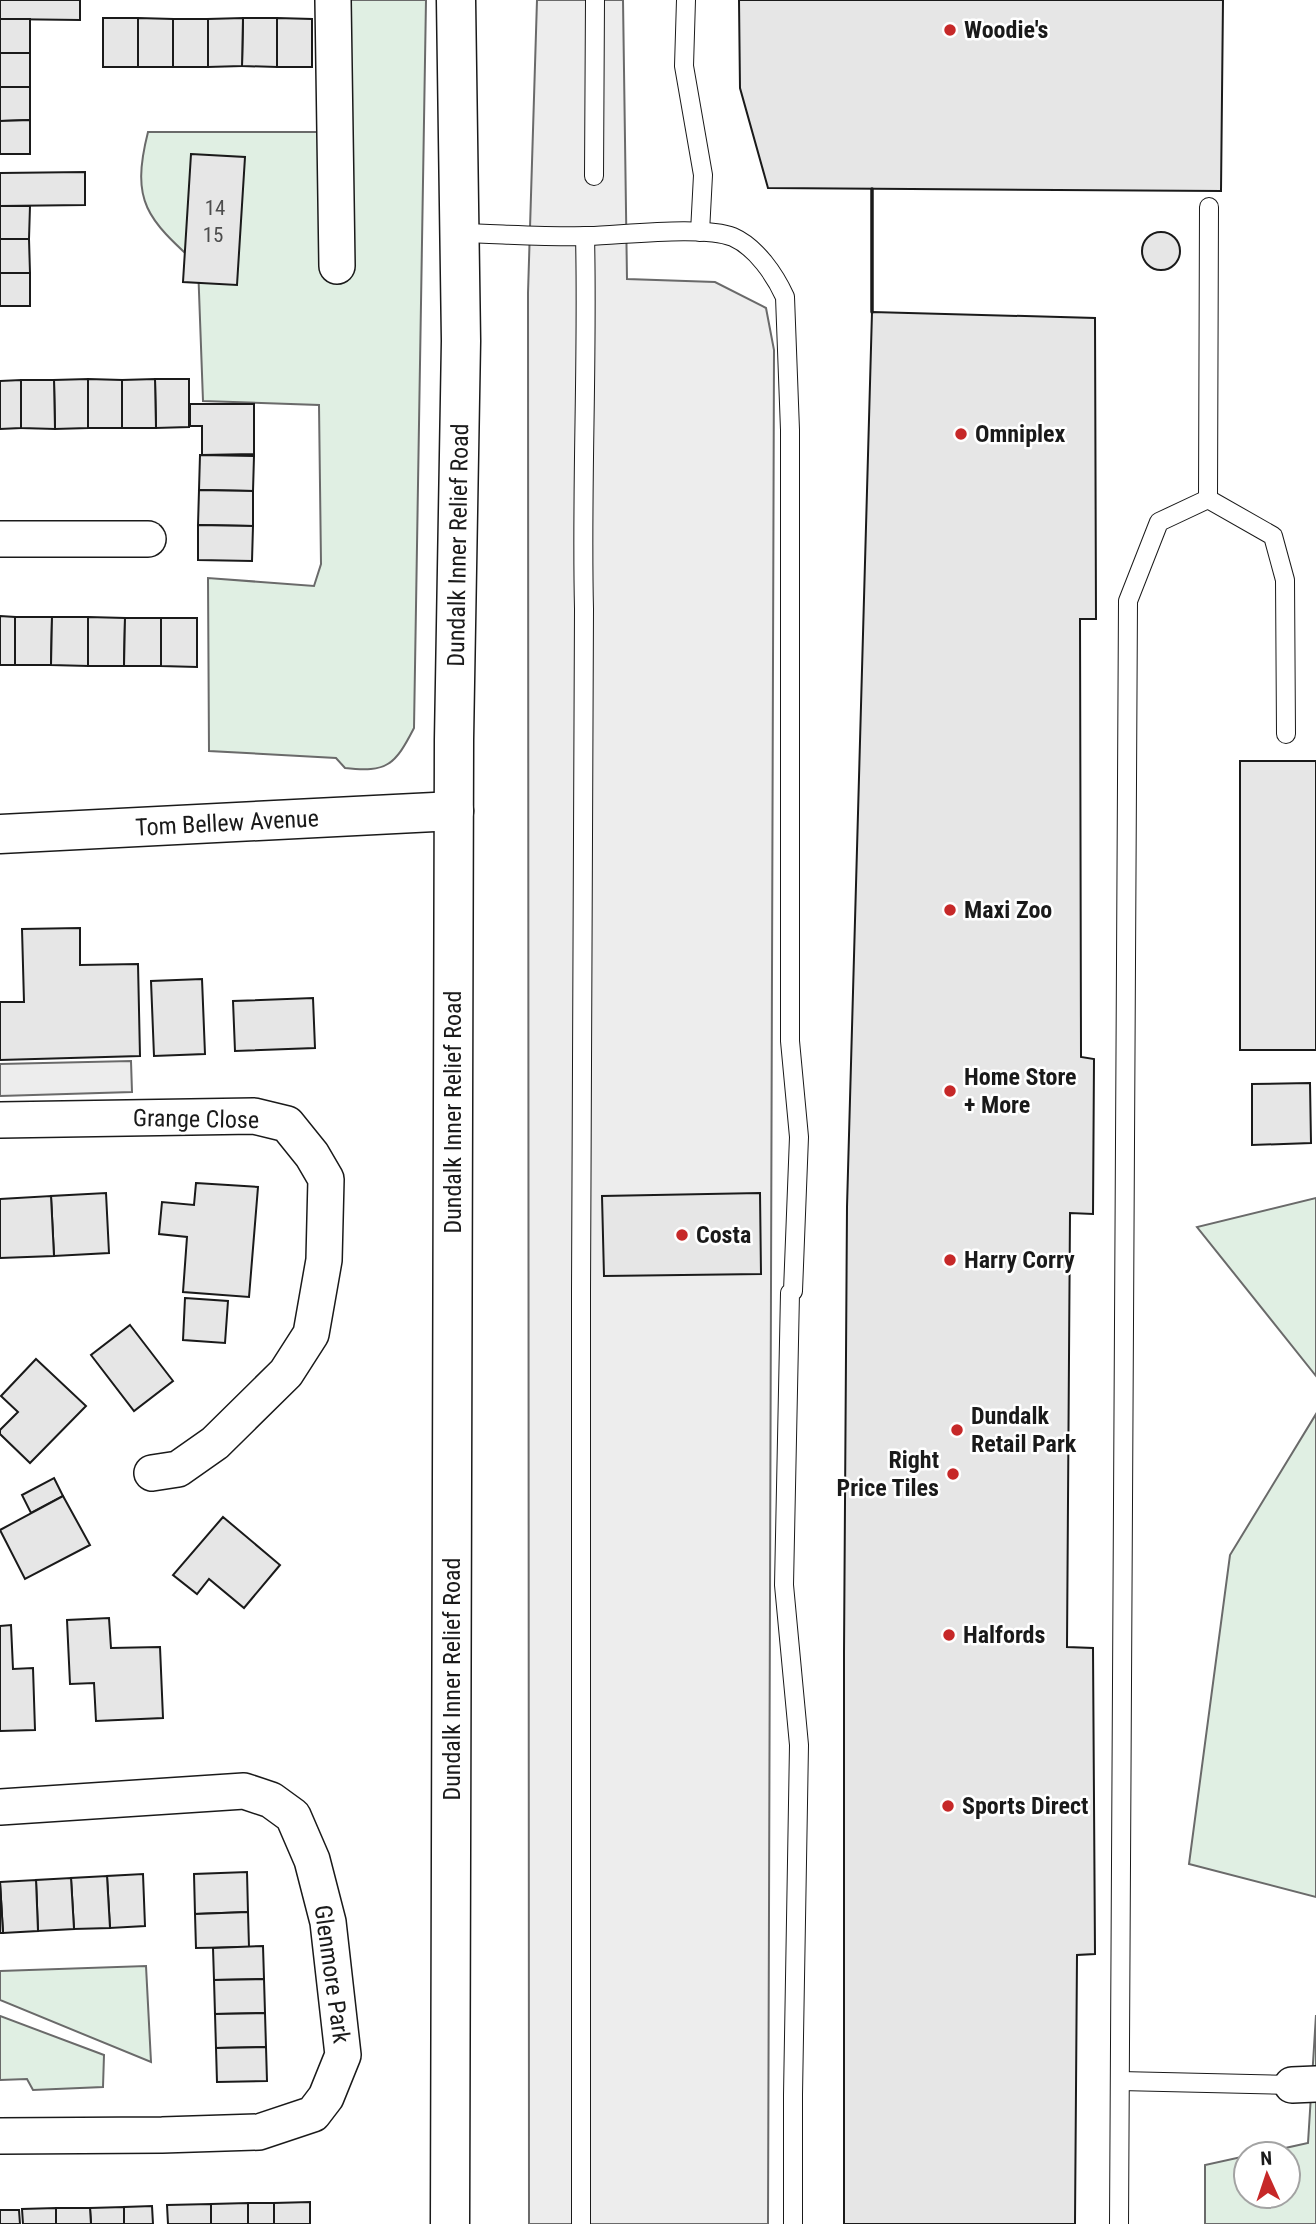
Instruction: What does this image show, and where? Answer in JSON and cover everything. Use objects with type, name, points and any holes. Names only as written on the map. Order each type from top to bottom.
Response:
[{"type":"main road","name":"Dundalk Inner Relief Road","points":[[450,2224],[454,811],[461,341],[456,0]]},
{"type":"main road","name":"Tom Bellew Avenue","points":[[0,834],[454,811]]},
{"type":"street","points":[[333,0],[337,266]]},
{"type":"street","points":[[0,539],[148,539]]},
{"type":"street","name":"Grange Close","points":[[0,1120],[254,1116],[287,1124],[326,1179],[324,1261],[311,1334],[286,1373],[215,1443],[178,1469],[152,1473]]},
{"type":"street","name":"Glenmore Park","points":[[0,1807],[244,1791],[271,1800],[293,1816],[312,1860],[328,1922],[343,2055],[326,2097],[313,2114],[259,2132],[154,2136],[0,2136]]},
{"type":"lane","points":[[594,176],[595,0]]},
{"type":"lane","points":[[685,0],[684,66],[703,175],[700,232]]},
{"type":"lane","points":[[1208,499],[1209,207]]},
{"type":"lane","points":[[460,233],[585,236],[700,232],[734,237],[760,258],[776,277],[785,297],[790,418],[790,1041],[799,1137],[793,1291],[790,1293],[784,1585],[799,1745],[793,2224]]},
{"type":"lane","points":[[581,2224],[582,514],[587,331],[585,236]]},
{"type":"lane","points":[[1208,499],[1273,536],[1285,580],[1286,734]]},
{"type":"lane","points":[[1119,2224],[1128,601],[1159,522],[1208,499]]},
{"type":"lane","points":[[1120,2081],[1304,2085]]},
{"type":"green space","points":[[324,0],[426,0],[414,728],[395,758],[388,764],[371,769],[345,768],[336,758],[209,751],[208,578],[314,586],[321,564],[319,405],[203,401],[198,265],[155,221],[143,193],[141,176],[148,132],[323,132]]},
{"type":"green space","points":[[1316,1198],[1316,1376],[1197,1227]]},
{"type":"green space","points":[[1316,1414],[1316,1897],[1189,1864],[1230,1555]]},
{"type":"green space","points":[[146,1966],[151,2062],[0,2000],[0,1971]]},
{"type":"green space","points":[[1316,2015],[1316,2224],[1205,2224],[1205,2165],[1232,2159],[1232,2210],[1302,2210],[1302,2144],[1308,2143]]},
{"type":"green space","points":[[0,2016],[104,2055],[103,2087],[33,2090],[27,2079],[0,2080]]},
{"type":"shaded area","points":[[537,0],[623,0],[627,279],[715,282],[766,308],[774,350],[768,2224],[529,2224],[528,293]]},
{"type":"shaded area","points":[[131,1061],[132,1092],[0,1096],[0,1064]]},
{"type":"building","points":[[0,0],[80,0],[80,20],[0,19]]},
{"type":"building","points":[[739,0],[1223,0],[1221,191],[768,188],[740,88]]},
{"type":"building","points":[[103,18],[138,18],[138,67],[103,67]]},
{"type":"building","points":[[138,18],[173,19],[173,67],[138,67]]},
{"type":"building","points":[[243,18],[277,18],[277,67],[242,66]]},
{"type":"building","points":[[243,18],[242,66],[208,67],[208,19]]},
{"type":"building","points":[[277,18],[312,19],[312,67],[277,67]]},
{"type":"building","points":[[0,19],[30,19],[30,53],[0,53]]},
{"type":"building","points":[[173,19],[208,19],[208,67],[173,67]]},
{"type":"building","points":[[0,53],[30,53],[30,87],[0,87]]},
{"type":"building","points":[[0,87],[30,87],[30,120],[0,121]]},
{"type":"building","points":[[30,120],[30,154],[0,154],[0,121]]},
{"type":"building","points":[[191,154],[245,157],[237,285],[183,282]]},
{"type":"building","points":[[85,172],[85,205],[0,206],[0,173]]},
{"type":"building","points":[[0,206],[30,206],[29,239],[0,239]]},
{"type":"building","points":[[1161,232],[1175,237],[1180,251],[1175,265],[1161,270],[1147,265],[1142,251],[1147,237]]},
{"type":"building","points":[[0,239],[29,239],[30,273],[0,273]]},
{"type":"building","points":[[0,273],[30,273],[30,306],[0,306]]},
{"type":"building","name":"Dundalk Retail Park","points":[[872,312],[1095,318],[1096,619],[1080,619],[1081,1057],[1094,1059],[1093,1214],[1070,1213],[1067,1647],[1093,1648],[1095,1954],[1077,1955],[1075,2224],[844,2224],[847,1207]]},
{"type":"building","points":[[88,379],[122,380],[122,428],[88,428]]},
{"type":"building","points":[[88,379],[88,428],[55,429],[54,380]]},
{"type":"building","points":[[155,379],[189,379],[189,427],[156,428]]},
{"type":"building","points":[[155,379],[156,428],[122,428],[122,380]]},
{"type":"building","points":[[21,380],[21,428],[0,429],[0,381]]},
{"type":"building","points":[[21,380],[54,380],[55,429],[21,428]]},
{"type":"building","points":[[190,404],[254,404],[254,454],[202,455],[202,426],[190,426]]},
{"type":"building","points":[[200,455],[254,456],[253,491],[199,490]]},
{"type":"building","points":[[199,490],[253,491],[253,526],[198,525]]},
{"type":"building","points":[[198,525],[253,526],[252,561],[198,560]]},
{"type":"building","points":[[0,616],[15,617],[15,665],[0,665]]},
{"type":"building","points":[[15,617],[52,617],[51,665],[15,665]]},
{"type":"building","points":[[52,617],[88,617],[88,666],[51,665]]},
{"type":"building","points":[[88,617],[125,618],[124,666],[88,666]]},
{"type":"building","points":[[125,618],[161,618],[161,666],[124,666]]},
{"type":"building","points":[[161,618],[197,618],[197,667],[161,666]]},
{"type":"building","points":[[1240,761],[1316,761],[1316,1050],[1240,1050]]},
{"type":"building","points":[[80,928],[80,965],[138,964],[140,1056],[0,1060],[0,1002],[24,1002],[22,929]]},
{"type":"building","points":[[202,979],[205,1054],[154,1056],[151,981]]},
{"type":"building","points":[[313,998],[315,1048],[235,1051],[233,1001]]},
{"type":"building","points":[[1310,1083],[1311,1143],[1252,1145],[1252,1084]]},
{"type":"building","points":[[196,1183],[258,1187],[249,1297],[183,1292],[187,1237],[159,1234],[162,1202],[194,1205]]},
{"type":"building","points":[[106,1193],[109,1253],[54,1256],[51,1196]]},
{"type":"building","name":"Costa","points":[[760,1193],[761,1274],[604,1276],[602,1196]]},
{"type":"building","points":[[51,1196],[54,1256],[0,1258],[0,1199]]},
{"type":"building","points":[[185,1298],[228,1301],[225,1343],[183,1340]]},
{"type":"building","points":[[130,1325],[173,1381],[134,1411],[91,1355]]},
{"type":"building","points":[[36,1359],[86,1406],[30,1463],[0,1434],[0,1430],[18,1412],[1,1396]]},
{"type":"building","points":[[54,1478],[63,1496],[31,1513],[22,1495]]},
{"type":"building","points":[[63,1496],[90,1545],[25,1579],[0,1530]]},
{"type":"building","points":[[223,1517],[280,1565],[244,1608],[209,1579],[197,1594],[173,1575]]},
{"type":"building","points":[[109,1618],[111,1648],[160,1647],[163,1718],[96,1721],[94,1683],[70,1684],[67,1620]]},
{"type":"building","points":[[11,1625],[13,1669],[33,1668],[35,1730],[0,1731],[0,1626]]},
{"type":"building","points":[[247,1872],[248,1912],[195,1914],[194,1874]]},
{"type":"building","points":[[143,1874],[145,1926],[110,1928],[107,1876]]},
{"type":"building","points":[[107,1876],[110,1928],[74,1929],[71,1878]]},
{"type":"building","points":[[71,1878],[74,1929],[38,1931],[36,1880]]},
{"type":"building","points":[[36,1880],[38,1931],[3,1933],[0,1882]]},
{"type":"building","points":[[0,1882],[3,1933],[0,1933]]},
{"type":"building","points":[[248,1912],[249,1947],[196,1948],[195,1914]]},
{"type":"building","points":[[263,1946],[264,1979],[214,1980],[213,1948]]},
{"type":"building","points":[[264,1979],[265,2013],[215,2014],[214,1980]]},
{"type":"building","points":[[265,2013],[266,2047],[216,2048],[215,2014]]},
{"type":"building","points":[[266,2047],[267,2081],[217,2082],[216,2048]]},
{"type":"building","points":[[310,2202],[310,2224],[274,2224],[274,2203]]},
{"type":"building","points":[[248,2203],[274,2203],[274,2224],[248,2224]]},
{"type":"building","points":[[248,2203],[248,2224],[211,2224],[211,2204]]},
{"type":"building","points":[[211,2204],[211,2224],[168,2224],[167,2205]]},
{"type":"building","points":[[152,2206],[153,2224],[124,2224],[124,2207]]},
{"type":"building","points":[[124,2207],[124,2224],[91,2224],[90,2208]]},
{"type":"building","points":[[56,2208],[56,2224],[23,2224],[22,2209]]},
{"type":"building","points":[[56,2208],[90,2208],[91,2224],[56,2224]]},
{"type":"building","points":[[0,2210],[19,2210],[20,2224],[0,2224]]},
{"type":"wall","points":[[872,189],[872,312]]},
{"type":"place","name":"Woodie's","points":[[950,30]]},
{"type":"place","name":"Omniplex","points":[[961,434]]},
{"type":"place","name":"Maxi Zoo","points":[[950,910]]},
{"type":"place","name":"Home Store + More","points":[[950,1091]]},
{"type":"place","name":"Costa","points":[[682,1235]]},
{"type":"place","name":"Harry Corry","points":[[950,1260]]},
{"type":"place","name":"Dundalk Retail Park","points":[[957,1430]]},
{"type":"place","name":"Right Price Tiles","points":[[953,1474]]},
{"type":"place","name":"Halfords","points":[[949,1635]]},
{"type":"place","name":"Sports Direct","points":[[948,1806]]}]
